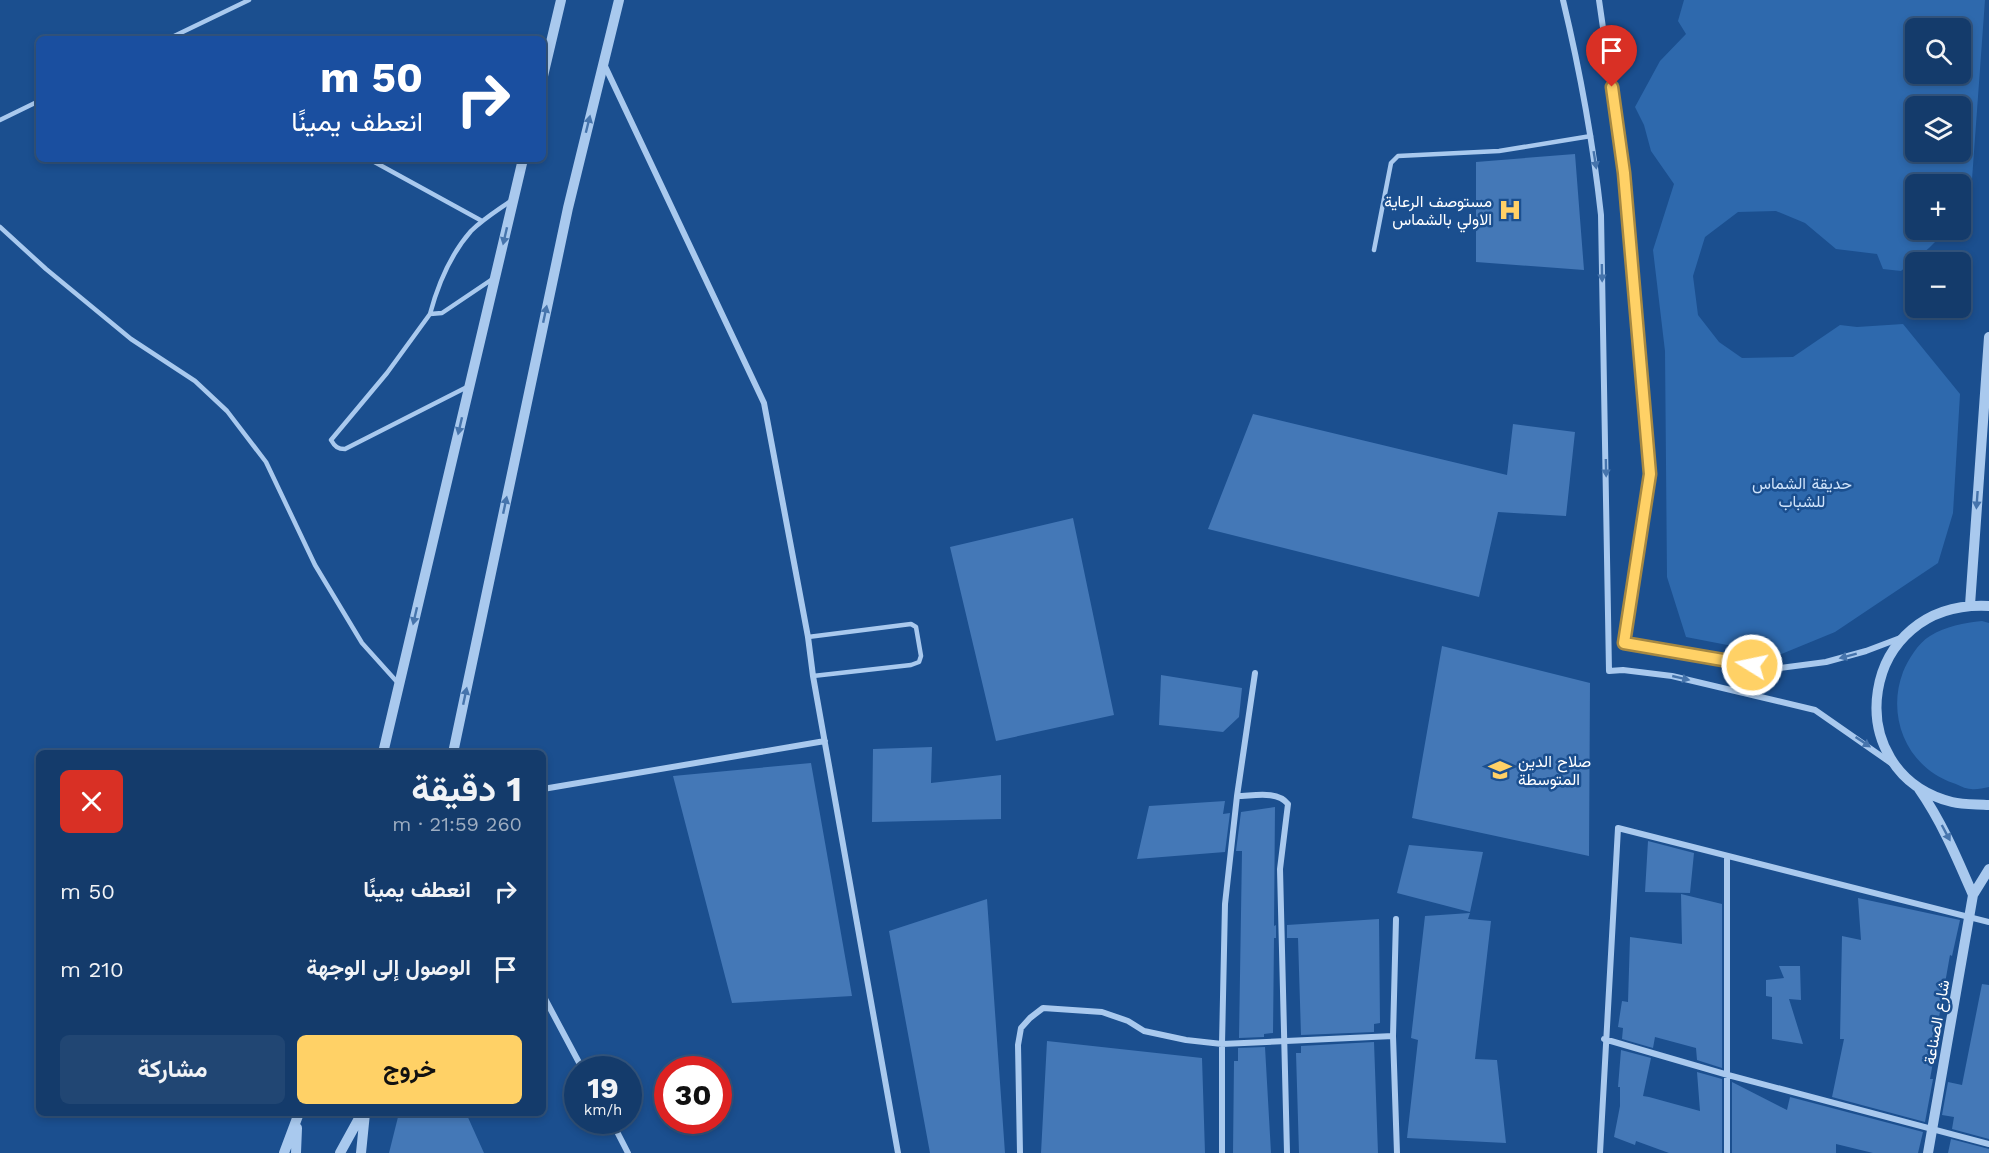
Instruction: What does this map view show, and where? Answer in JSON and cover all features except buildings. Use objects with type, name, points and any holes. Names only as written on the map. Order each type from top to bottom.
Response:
[{"type":"street","points":[[546,63],[561,0]]},
{"type":"street","points":[[454,750],[568,208],[619,0]]},
{"type":"street","points":[[1563,0],[1577,58],[1591,136],[1601,215],[1609,671],[1623,670],[1672,676],[1815,710],[1902,771]]},
{"type":"street","points":[[1599,0],[1624,173],[1650,474],[1624,643],[1773,669],[1826,662],[1866,651],[1903,637]]},
{"type":"street","points":[[603,63],[764,403],[808,637],[898,1153]]},
{"type":"street","points":[[384,750],[522,162]]},
{"type":"street","points":[[1970,605],[1989,337]]},
{"type":"street","points":[[1973,895],[1934,810],[1892,759],[1882,738],[1876,704],[1885,663],[1903,637],[1919,623],[1955,607],[1989,606]]},
{"type":"street","points":[[1222,1153],[1225,904],[1237,796],[1255,673]]},
{"type":"street","points":[[546,788],[825,741]]},
{"type":"street","points":[[1914,784],[1929,794],[1955,803],[1989,804]]},
{"type":"street","points":[[1237,796],[1277,795],[1288,804],[1280,869],[1287,1153]]},
{"type":"street","points":[[1600,1153],[1618,828],[1989,922]]},
{"type":"street","points":[[1727,857],[1727,1153]]},
{"type":"street","points":[[1973,895],[1989,869]]},
{"type":"street","name":"شارع الصناعة","points":[[1928,1153],[1973,895]]},
{"type":"street","points":[[1396,920],[1393,1036],[1396,1153]]},
{"type":"street","points":[[546,1001],[576,1056]]},
{"type":"street","points":[[1020,1153],[1018,1045],[1021,1028],[1043,1008],[1102,1012],[1128,1021],[1144,1030],[1186,1040],[1222,1044],[1393,1036]]},
{"type":"street","points":[[1605,1039],[1728,1075],[1989,1144]]},
{"type":"street","points":[[284,1153],[297,1116]]},
{"type":"street","points":[[296,1153],[298,1116]]},
{"type":"street","points":[[340,1153],[361,1116]]},
{"type":"street","points":[[361,1153],[363,1116]]},
{"type":"street","points":[[618,1134],[628,1153]]},
{"type":"lane","points":[[174,36],[249,0]]},
{"type":"lane","points":[[0,120],[36,102]]},
{"type":"lane","points":[[1374,250],[1391,163],[1398,156],[1499,151],[1591,136]]},
{"type":"lane","points":[[374,162],[482,222]]},
{"type":"lane","points":[[470,385],[345,449],[339,449],[331,440],[387,373],[430,314],[444,272],[472,230],[514,198]]},
{"type":"lane","points":[[0,227],[123,333],[195,381],[227,411],[266,462],[315,565],[362,643],[399,685]]},
{"type":"lane","points":[[430,314],[442,313],[495,276]]},
{"type":"lane","points":[[808,637],[912,624],[916,627],[921,656],[921,661],[910,665],[813,676]]},
{"type":"green space","name":"حديقة الشماس للشباب","points":[[1684,0],[1985,0],[1971,193],[1971,174],[1905,174],[1905,240],[1937,240],[1929,248],[1924,252],[1905,252],[1905,268],[1901,271],[1883,269],[1877,254],[1836,249],[1805,223],[1776,211],[1738,212],[1705,237],[1693,276],[1698,315],[1719,342],[1742,358],[1793,357],[1840,325],[1857,327],[1903,324],[1960,394],[1953,513],[1938,563],[1835,632],[1779,655],[1686,637],[1667,577],[1665,351],[1653,250],[1674,184],[1651,151],[1644,125],[1635,107],[1660,61],[1686,34],[1678,21]]},
{"type":"green space","points":[[1982,621],[1989,623],[1989,787],[1973,789],[1964,788],[1937,775],[1912,753],[1899,723],[1897,706],[1898,689],[1903,672],[1921,643],[1949,627]]},
{"type":"place","name":"مستوصف الرعاية الاولي بالشماس","points":[[1510,210]]},
{"type":"place","name":"صلاح الدين المتوسطة","points":[[1500,770]]},
{"type":"route","points":[[1612,87],[1624,173],[1650,474],[1624,643],[1752,665]]}]
